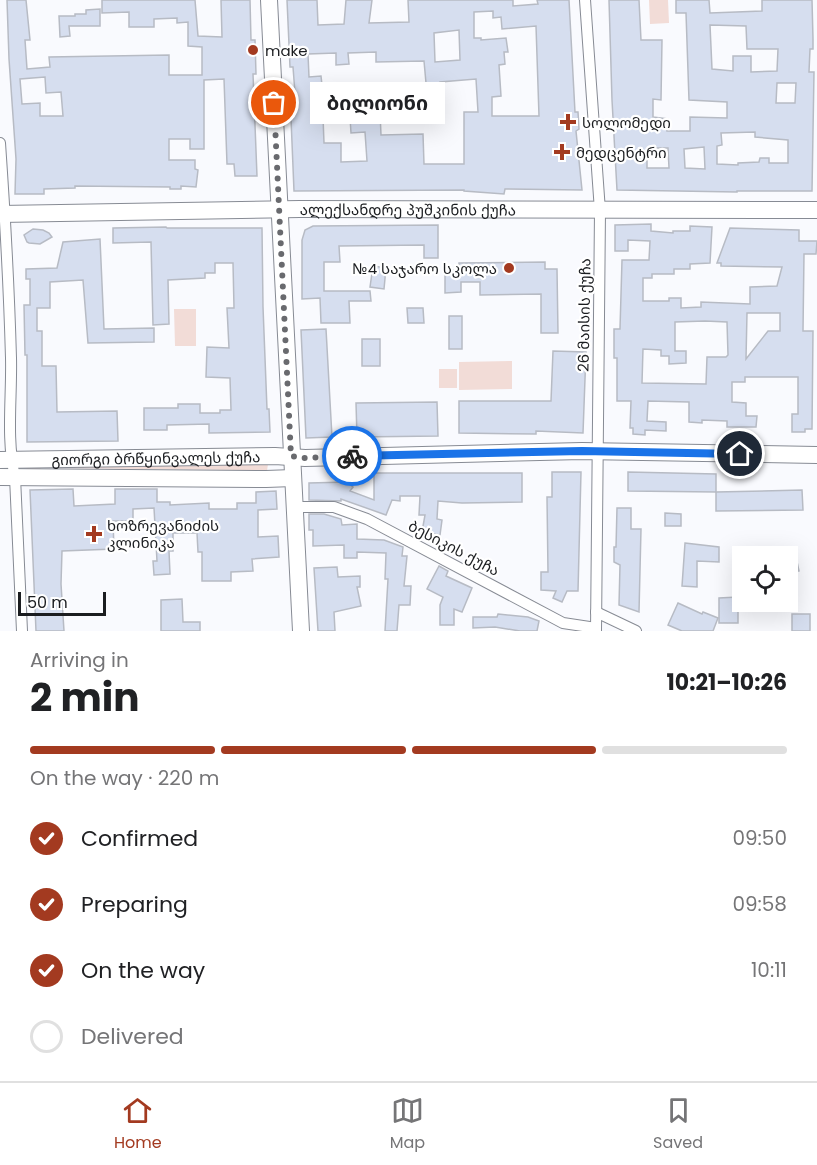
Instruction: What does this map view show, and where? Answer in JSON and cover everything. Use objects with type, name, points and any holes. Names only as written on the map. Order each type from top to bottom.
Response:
[{"type":"street","points":[[269,0],[301,631]]},
{"type":"street","name":"26 მაისის ქუჩა","points":[[585,0],[600,211],[596,629]]},
{"type":"street","points":[[0,143],[11,361],[5,460],[22,631]]},
{"type":"street","name":"ალექსანდრე პუშკინის ქუჩა","points":[[3,214],[278,210],[817,210]]},
{"type":"street","name":"გიორგი ბრწყინვალეს ქუჩა","points":[[5,460],[291,456],[305,458],[598,452],[817,455]]},
{"type":"street","name":"გიორგი ბრწყინვალეს ქუჩა","points":[[8,477],[293,478]]},
{"type":"street","name":"ბესიკის ქუჩა","points":[[295,507],[334,507],[367,519],[563,623],[596,629]]},
{"type":"street","points":[[596,612],[636,631]]},
{"type":"shaded area","points":[[649,0],[668,0],[669,23],[650,24]]},
{"type":"shaded area","points":[[174,309],[196,309],[196,346],[175,346]]},
{"type":"shaded area","points":[[512,361],[512,389],[459,390],[459,362]]},
{"type":"shaded area","points":[[439,369],[457,369],[457,388],[439,388]]},
{"type":"shaded area","points":[[268,464],[267,471],[248,473],[243,470],[41,468],[38,471],[28,471],[26,467]]},
{"type":"building","points":[[7,0],[26,0],[30,40],[25,40],[27,69],[50,67],[49,57],[169,55],[169,75],[202,75],[202,47],[188,46],[188,22],[177,23],[177,18],[154,19],[154,27],[129,27],[129,12],[102,13],[102,0],[195,0],[198,36],[222,37],[221,0],[250,0],[251,40],[255,40],[256,74],[253,74],[257,176],[235,176],[234,164],[227,164],[224,79],[204,80],[204,149],[190,149],[190,139],[169,139],[169,160],[195,160],[195,169],[198,170],[196,187],[181,186],[181,189],[170,189],[170,187],[75,186],[75,188],[44,189],[44,194],[15,194],[16,159]],"holes":[[[45,77],[46,93],[61,92],[63,116],[40,116],[40,103],[22,104],[20,79]]]},
{"type":"building","points":[[287,0],[317,0],[318,25],[344,24],[346,0],[372,0],[369,23],[409,22],[408,0],[513,0],[513,6],[538,4],[537,0],[569,0],[575,112],[578,112],[579,129],[576,131],[582,190],[505,189],[504,194],[464,190],[294,191],[290,94],[295,93],[293,67],[290,67]],"holes":[[[493,11],[493,18],[501,17],[502,29],[536,26],[539,116],[492,116],[492,97],[501,96],[499,65],[505,64],[504,52],[508,52],[506,38],[481,40],[481,38],[474,38],[474,12]],[[459,30],[460,60],[435,62],[434,33]],[[376,52],[376,62],[424,61],[426,83],[322,85],[321,76],[309,77],[308,54],[336,53],[336,65],[349,64],[348,53]],[[476,79],[478,112],[464,112],[464,164],[424,164],[423,134],[381,135],[380,112],[425,111],[425,108],[441,107],[440,82]],[[323,117],[350,117],[351,133],[365,132],[367,161],[341,162],[341,143],[324,143]]]},
{"type":"building","points":[[609,0],[639,0],[641,40],[662,40],[661,100],[653,99],[653,117],[668,119],[667,131],[690,131],[690,117],[727,118],[727,102],[689,100],[686,13],[676,13],[676,0],[709,0],[710,13],[762,11],[762,0],[812,0],[813,49],[810,49],[809,72],[814,72],[812,191],[617,190]],"holes":[[[710,25],[746,26],[747,49],[778,49],[777,71],[751,72],[751,56],[733,56],[733,71],[712,69]],[[777,83],[796,83],[795,103],[776,103]],[[755,132],[755,137],[788,140],[788,163],[769,163],[769,158],[760,158],[759,162],[738,163],[738,165],[717,164],[717,146],[722,145],[721,133]],[[704,147],[705,169],[685,168],[684,149]],[[647,148],[668,148],[669,168],[647,168]]]},
{"type":"building","points":[[100,9],[100,26],[69,26],[70,36],[60,37],[59,16],[75,16],[75,14],[86,14],[86,10]]},
{"type":"building","points":[[651,224],[651,231],[673,233],[673,231],[690,231],[690,226],[712,227],[710,263],[690,264],[690,269],[674,269],[674,274],[652,274],[652,278],[643,278],[643,301],[669,301],[669,298],[681,298],[681,308],[701,307],[701,302],[750,304],[750,287],[777,286],[782,267],[721,266],[721,263],[717,263],[730,228],[799,230],[799,241],[817,241],[816,254],[804,254],[803,331],[813,331],[812,429],[805,429],[805,432],[792,432],[792,414],[798,414],[798,377],[745,377],[745,382],[732,382],[732,402],[746,403],[746,416],[757,416],[756,427],[727,427],[727,421],[689,422],[689,402],[648,401],[647,421],[666,422],[666,431],[645,430],[645,435],[633,434],[633,428],[630,428],[631,401],[617,401],[614,329],[620,329],[622,260],[649,260],[650,241],[628,240],[628,251],[615,251],[615,225]],"holes":[[[747,313],[780,313],[780,331],[768,331],[746,359]],[[675,322],[727,322],[728,355],[726,357],[707,357],[706,384],[642,383],[643,349],[661,350],[661,356],[669,356],[669,364],[686,363],[686,351],[675,351]]]},
{"type":"building","points":[[438,225],[438,258],[424,258],[424,245],[339,246],[340,262],[324,262],[324,291],[370,291],[371,301],[349,301],[350,323],[321,323],[320,298],[302,299],[302,240],[305,230],[313,226]]},
{"type":"building","points":[[113,228],[262,228],[267,409],[269,409],[270,432],[209,433],[209,424],[167,425],[167,430],[144,430],[144,408],[178,408],[178,404],[200,404],[200,413],[220,413],[220,410],[231,410],[230,378],[206,377],[207,347],[229,348],[227,308],[234,308],[233,263],[215,263],[215,273],[205,273],[205,278],[168,280],[169,324],[153,325],[151,242],[113,243]]},
{"type":"building","points":[[33,229],[43,230],[52,237],[40,244],[29,243],[24,235]]},
{"type":"building","points":[[100,239],[104,329],[154,328],[154,342],[88,343],[83,280],[50,282],[50,308],[37,308],[37,331],[42,331],[42,366],[56,366],[57,412],[117,411],[118,441],[27,442],[27,355],[25,355],[24,305],[30,305],[30,279],[26,279],[26,269],[57,268],[63,242]]},
{"type":"building","points":[[545,262],[545,269],[557,269],[558,333],[541,333],[541,294],[480,295],[480,282],[461,282],[461,292],[445,293],[445,270],[459,270],[459,263]]},
{"type":"building","points":[[373,266],[386,268],[384,289],[370,287]]},
{"type":"building","points":[[407,308],[423,308],[424,323],[408,323]]},
{"type":"building","points":[[449,316],[462,316],[462,349],[449,349]]},
{"type":"building","points":[[326,329],[332,437],[306,438],[301,330]]},
{"type":"building","points":[[362,339],[380,339],[380,366],[362,366]]},
{"type":"building","points":[[553,351],[586,352],[583,433],[536,431],[536,434],[459,433],[459,401],[551,401]]},
{"type":"building","points":[[437,402],[438,436],[357,437],[356,403]]},
{"type":"building","points":[[552,472],[581,472],[578,591],[567,591],[562,602],[553,598],[556,591],[541,590],[541,572],[548,572],[547,497],[552,497]]},
{"type":"building","points":[[628,472],[716,474],[716,492],[628,491]]},
{"type":"building","points":[[374,473],[522,473],[522,502],[438,501],[437,519],[442,520],[440,535],[422,532],[425,515],[419,515],[420,496],[400,496],[400,501],[392,500],[386,515],[341,499],[341,501],[309,500],[309,483],[347,482],[353,487],[350,491],[374,500]]},
{"type":"building","points":[[73,489],[74,506],[115,504],[115,489],[157,489],[157,502],[170,502],[170,505],[209,503],[209,509],[237,509],[237,503],[256,503],[256,492],[276,491],[277,509],[258,510],[258,537],[278,536],[279,557],[252,559],[253,571],[231,572],[231,581],[202,581],[202,552],[198,552],[197,533],[173,533],[173,551],[169,551],[170,574],[154,575],[153,561],[157,561],[154,508],[133,509],[133,521],[113,521],[114,549],[62,551],[61,584],[64,631],[36,631],[30,490]]},
{"type":"building","points":[[802,490],[803,510],[716,511],[716,492]]},
{"type":"building","points":[[617,508],[631,508],[631,529],[641,529],[639,612],[619,605],[620,565],[614,562]]},
{"type":"building","points":[[665,513],[681,514],[681,526],[665,526]]},
{"type":"building","points":[[309,514],[324,514],[341,519],[342,525],[357,524],[357,539],[384,540],[403,547],[402,556],[407,556],[404,586],[411,586],[410,605],[399,605],[397,631],[385,631],[388,579],[385,579],[386,553],[357,552],[357,558],[344,558],[344,545],[313,546],[313,530],[309,530]]},
{"type":"building","points":[[685,543],[719,547],[719,562],[697,561],[697,587],[682,586]]},
{"type":"building","points":[[439,566],[448,571],[446,576],[472,588],[462,612],[454,609],[454,625],[440,625],[440,605],[443,597],[427,589]]},
{"type":"building","points":[[337,567],[338,577],[360,576],[360,587],[357,587],[361,606],[334,612],[335,631],[318,631],[314,568]]},
{"type":"building","points":[[732,597],[732,612],[738,612],[738,623],[719,623],[719,598]]},
{"type":"building","points":[[182,599],[183,622],[200,622],[200,631],[161,631],[161,600]]},
{"type":"building","points":[[678,603],[702,614],[703,612],[718,618],[713,631],[682,631],[668,625]]},
{"type":"building","points":[[498,614],[528,617],[539,621],[537,631],[495,627],[473,628],[473,617],[497,617]]},
{"type":"building","points":[[792,614],[810,614],[810,631],[792,631]]},
{"type":"way so far","points":[[274,103],[291,456],[305,458],[352,456]]},
{"type":"place","name":"make","points":[[253,50]]},
{"type":"place","name":"ბილიონი","points":[[274,103]]},
{"type":"place","name":"სოლომედი","points":[[568,122]]},
{"type":"place","name":"მედცენტრი","points":[[562,152]]},
{"type":"place","name":"№4 საჯარო სკოლა","points":[[509,268]]},
{"type":"place","name":"ხოზრევანიძის კლინიკა","points":[[94,534]]},
{"type":"route","points":[[352,456],[582,451],[740,454]]}]
